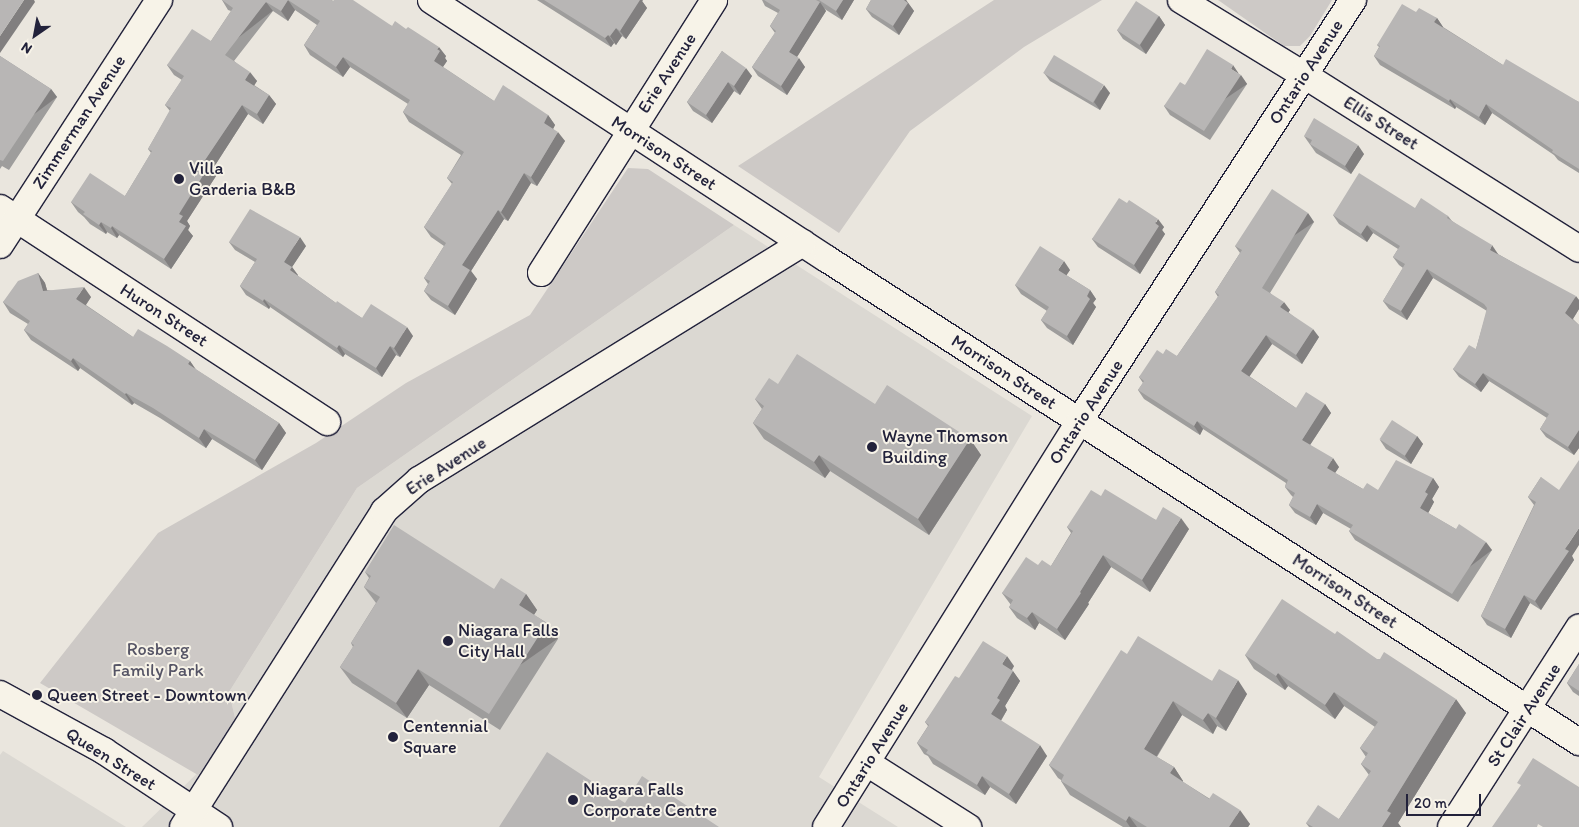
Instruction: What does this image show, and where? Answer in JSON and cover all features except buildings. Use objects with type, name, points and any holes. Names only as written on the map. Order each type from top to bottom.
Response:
[{"type":"street","name":"Zimmerman Avenue","points":[[0,245],[8,214],[159,0]]},
{"type":"street","name":"Morrison Street","points":[[431,0],[803,243],[1579,742]]},
{"type":"street","name":"Erie Avenue","points":[[541,273],[714,0]]},
{"type":"street","name":"Ellis Street","points":[[1181,0],[1304,75],[1579,249]]},
{"type":"street","name":"Ontario Avenue","points":[[826,827],[1080,420],[1353,0]]},
{"type":"street","name":"Huron Street","points":[[8,214],[327,422]]},
{"type":"street","name":"Erie Avenue","points":[[188,818],[384,511],[419,480],[803,243]]},
{"type":"street","name":"St Clair Avenue","points":[[1452,827],[1579,628]]},
{"type":"street","name":"Queen Street","points":[[0,694],[104,751],[188,818],[219,827]]},
{"type":"street","points":[[867,763],[968,827]]},
{"type":"shaded area","points":[[734,225],[1032,416],[819,777],[898,827],[142,827],[217,754],[236,722],[229,692],[357,488]]},
{"type":"shaded area","points":[[3,751],[126,827],[0,827],[0,755]]},
{"type":"green space","points":[[994,0],[1102,0],[1024,47],[910,131],[839,233],[738,166]]},
{"type":"green space","points":[[1218,0],[1332,0],[1310,36],[1300,46],[1284,46]]},
{"type":"green space","name":"Rosberg Family Park","points":[[628,168],[648,169],[734,225],[357,488],[229,692],[236,722],[217,754],[198,775],[40,683],[158,533],[316,443],[406,383],[530,315]]},
{"type":"place","name":"Villa Garderia B&B","points":[[179,179]]},
{"type":"place","name":"Wayne Thomson Building","points":[[872,447]]},
{"type":"place","name":"Niagara Falls City Hall","points":[[448,641]]},
{"type":"place","name":"Queen Street - Downtown","points":[[37,695]]},
{"type":"place","name":"Centennial Square","points":[[393,737]]},
{"type":"place","name":"Niagara Falls Corporate Centre","points":[[573,800]]}]
